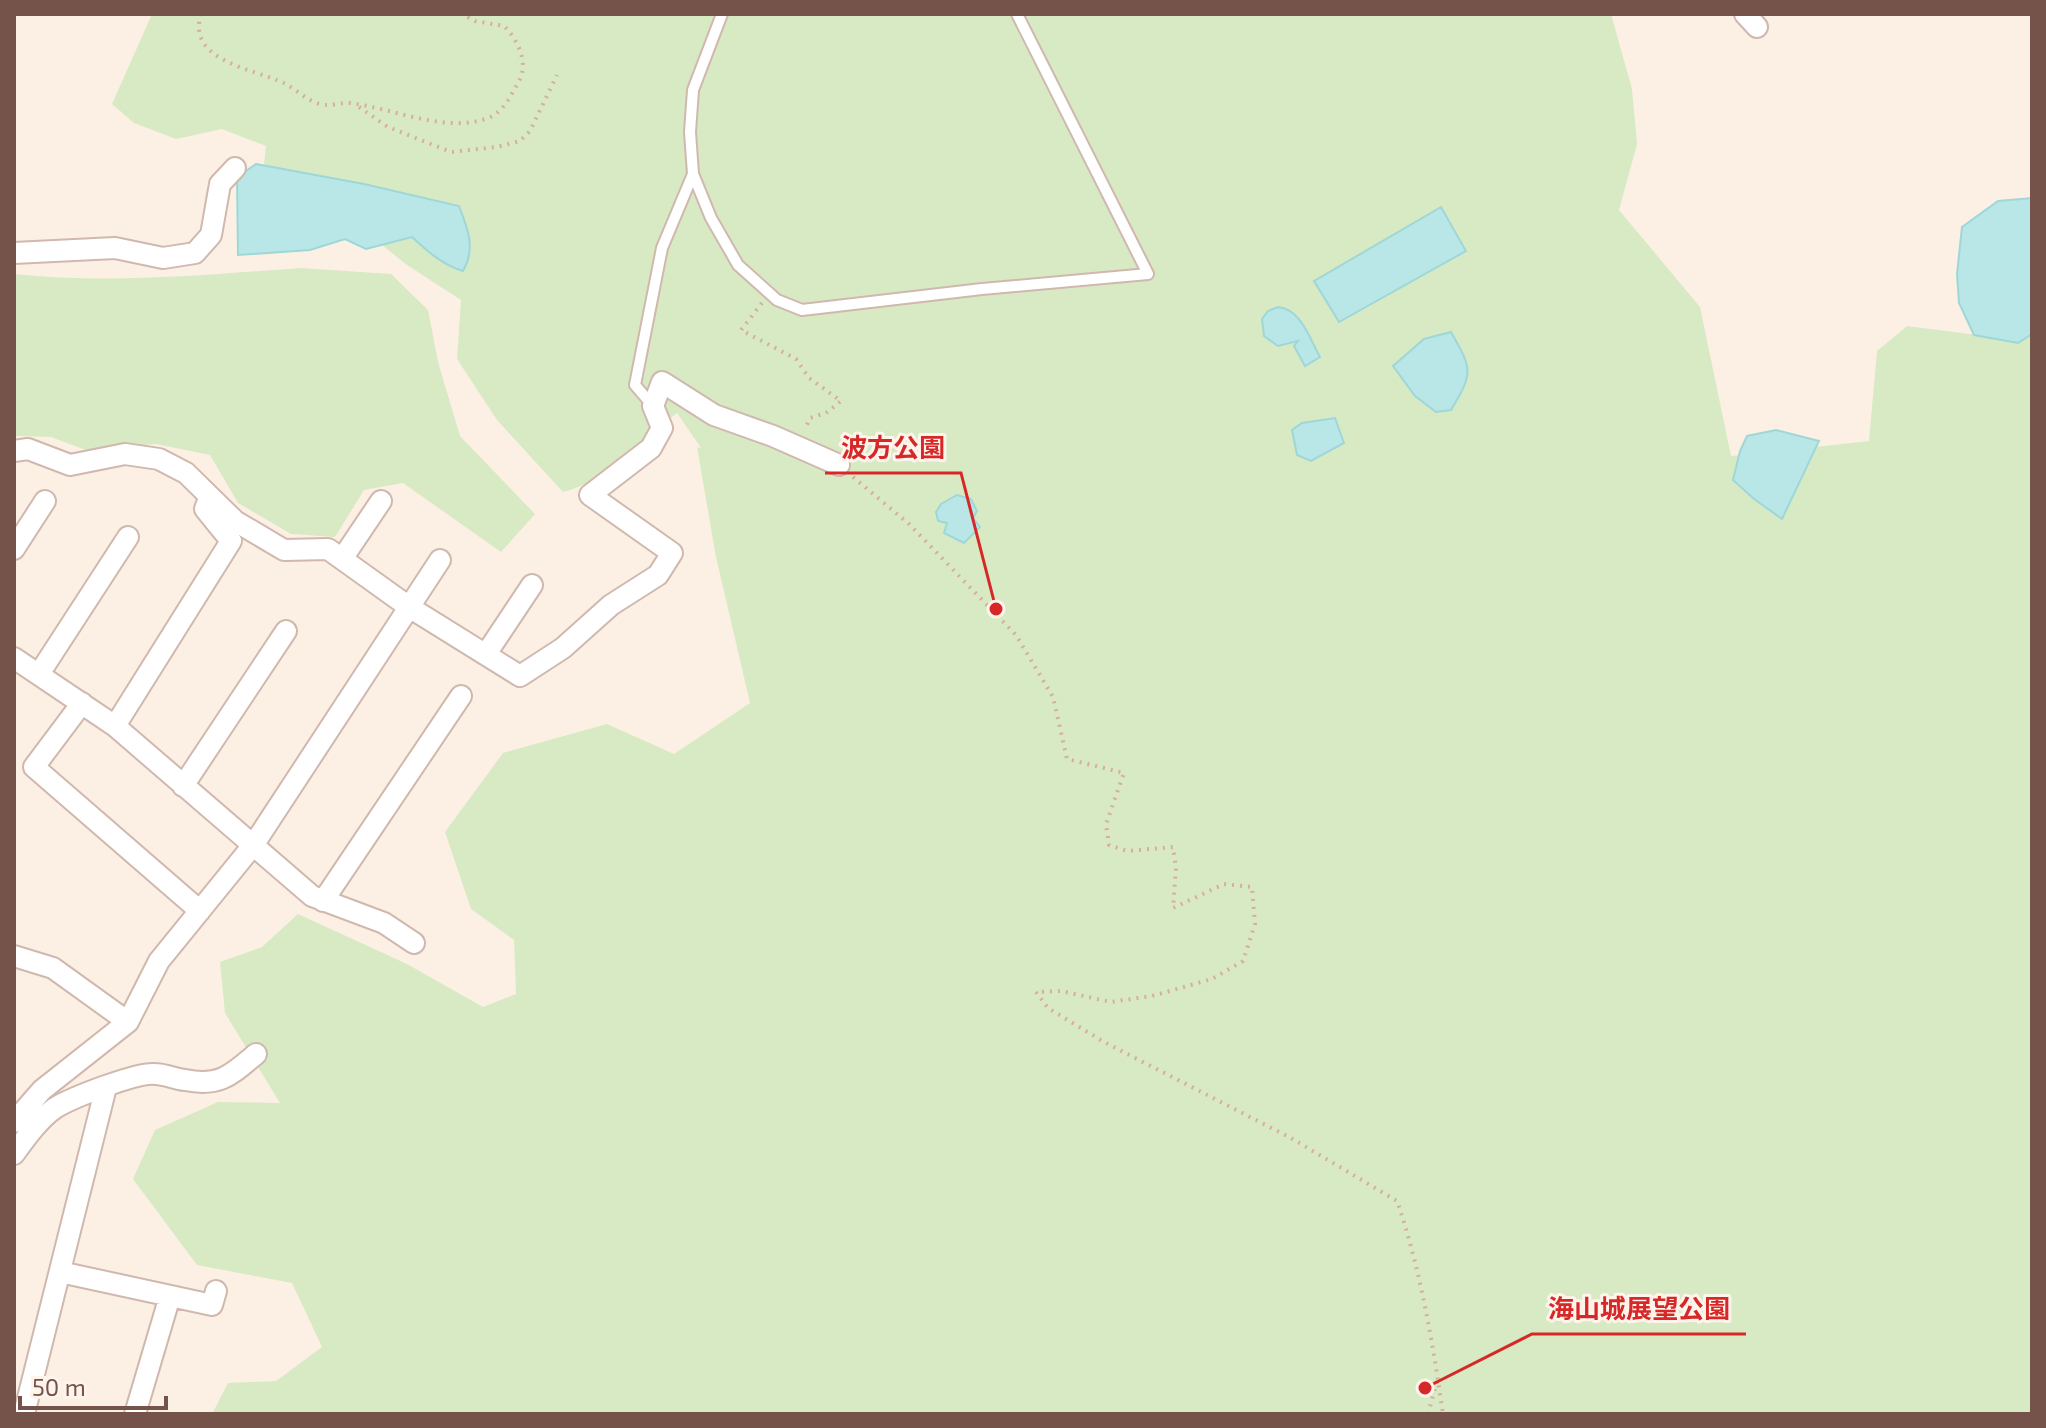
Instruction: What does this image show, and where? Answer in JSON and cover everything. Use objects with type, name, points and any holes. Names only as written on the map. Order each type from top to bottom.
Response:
[{"type":"street","points":[[14,253],[115,248],[163,258],[195,253],[211,235],[220,184],[235,168]]},
{"type":"street","points":[[14,451],[28,449],[70,465],[125,454],[159,459],[186,473],[235,521],[284,550],[328,549],[409,607],[520,676],[563,648],[611,605],[658,575],[672,553],[590,495],[651,448],[662,428],[653,406],[662,382],[714,415],[839,465]]},
{"type":"street","points":[[115,726],[231,541],[205,509],[210,497]]},
{"type":"street","points":[[14,549],[45,501]]},
{"type":"street","points":[[342,559],[381,501]]},
{"type":"street","points":[[39,674],[128,537]]},
{"type":"street","points":[[14,1122],[42,1090],[128,1022],[159,961],[254,844],[440,560]]},
{"type":"street","points":[[486,654],[532,585]]},
{"type":"street","points":[[183,786],[286,631]]},
{"type":"street","points":[[14,658],[115,726],[312,896],[384,923],[414,943]]},
{"type":"street","points":[[323,901],[461,696]]},
{"type":"street","points":[[82,703],[34,767],[200,911]]},
{"type":"street","points":[[14,956],[53,968],[128,1022]]},
{"type":"street","points":[[14,1154],[55,1108],[135,1075],[155,1074],[211,1083],[228,1077],[256,1054]]},
{"type":"street","points":[[24,1414],[106,1087]]},
{"type":"street","points":[[60,1272],[212,1305],[216,1291]]},
{"type":"street","points":[[135,1414],[170,1296]]},
{"type":"lane","points":[[722,14],[693,90],[690,132],[693,174],[711,218],[738,265],[777,300],[802,310],[1148,274],[1017,14]]},
{"type":"lane","points":[[653,406],[635,385],[662,248],[693,174]]},
{"type":"path","points":[[201,14],[197,27],[200,39],[214,54],[231,65],[285,83],[316,103],[327,106],[352,103],[388,127],[451,152],[520,141],[530,131],[557,75]]},
{"type":"path","points":[[357,106],[438,121],[468,122],[490,117],[505,106],[522,76],[518,43],[504,26],[475,21],[462,14]]},
{"type":"path","points":[[769,295],[741,330],[796,359],[809,378],[841,401],[826,413],[810,418],[796,447]]},
{"type":"path","points":[[839,465],[909,524],[1016,635],[1053,697],[1067,759],[1124,773],[1106,824],[1109,845],[1127,851],[1173,847],[1176,868],[1173,908],[1224,884],[1252,887],[1255,924],[1243,961],[1212,979],[1152,996],[1111,1002],[1061,991],[1036,992],[1048,1008],[1104,1042],[1291,1138],[1397,1201],[1407,1230],[1443,1414]]},
{"type":"path","points":[[1428,1414],[1438,1379]]},
{"type":"green space","points":[[152,14],[1611,14],[1632,89],[1637,144],[1619,210],[1700,307],[1731,456],[1869,441],[1877,351],[1907,326],[1985,336],[2032,224],[2032,1414],[212,1414],[228,1383],[276,1381],[322,1347],[292,1283],[197,1265],[133,1179],[155,1130],[218,1102],[280,1103],[225,1013],[220,962],[262,947],[298,914],[407,964],[483,1007],[516,994],[514,940],[471,909],[445,832],[503,753],[607,724],[674,754],[750,703],[716,557],[697,447],[701,448],[677,413],[610,469],[580,487],[563,492],[497,420],[457,359],[461,300],[407,265],[362,229],[255,248],[266,146],[222,129],[176,139],[134,123],[112,104]]},
{"type":"green space","points":[[301,268],[391,274],[428,310],[438,362],[460,436],[535,514],[501,552],[403,483],[364,490],[335,537],[291,534],[238,503],[210,455],[156,444],[86,450],[51,437],[14,436],[14,274],[122,278]]},
{"type":"water","points":[[256,164],[459,206],[468,231],[470,247],[467,263],[463,271],[449,265],[412,237],[366,249],[345,239],[310,250],[238,255],[237,177]]},
{"type":"water","points":[[2032,198],[2032,334],[2018,343],[1974,335],[1959,303],[1957,274],[1962,227],[1998,201]]},
{"type":"water","points":[[1441,207],[1466,251],[1339,322],[1314,281]]},
{"type":"water","points":[[1278,307],[1299,319],[1320,357],[1305,366],[1294,346],[1298,341],[1278,346],[1264,336],[1262,319],[1268,311]]},
{"type":"water","points":[[1451,332],[1463,354],[1467,378],[1451,410],[1436,412],[1415,396],[1393,366],[1424,339]]},
{"type":"water","points":[[1335,418],[1344,443],[1311,461],[1297,455],[1292,430],[1302,423]]},
{"type":"water","points":[[1776,430],[1819,441],[1782,519],[1733,480],[1747,436]]},
{"type":"water","points":[[957,495],[971,499],[977,511],[973,518],[980,527],[964,543],[944,533],[947,523],[938,521],[936,512],[941,504]]},
{"type":"place","name":"波方公園","points":[[996,609]]},
{"type":"place","name":"海山城展望公園","points":[[1425,1388]]}]
